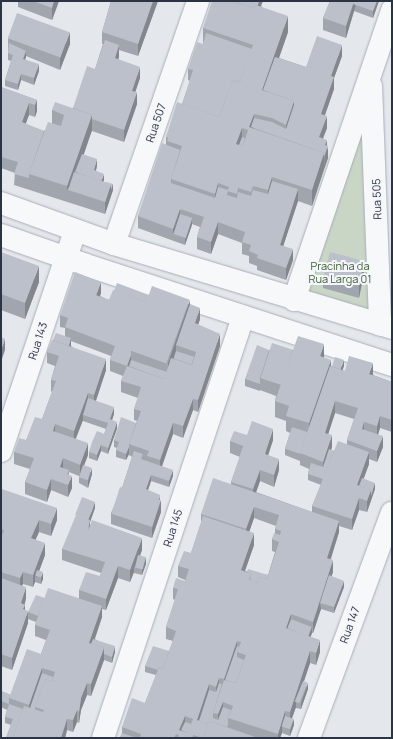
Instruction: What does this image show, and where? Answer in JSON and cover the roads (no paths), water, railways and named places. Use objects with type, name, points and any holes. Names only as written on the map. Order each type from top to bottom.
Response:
[{"type":"street","name":"Rua 507","points":[[114,244],[198,1]]},
{"type":"street","name":"Rua 505","points":[[294,300],[392,10]]},
{"type":"street","name":"Rua 505","points":[[370,73],[386,327]]},
{"type":"street","points":[[1,203],[114,244],[386,327]]},
{"type":"street","name":"Rua 143","points":[[1,451],[76,231]]},
{"type":"street","points":[[1,235],[242,317],[392,365]]},
{"type":"street","name":"Rua 145","points":[[103,738],[242,317]]},
{"type":"street","name":"Rua 147","points":[[309,738],[392,513]]},
{"type":"park label","name":"Pracinha da Rua Larga 01","points":[[340,273]]}]
